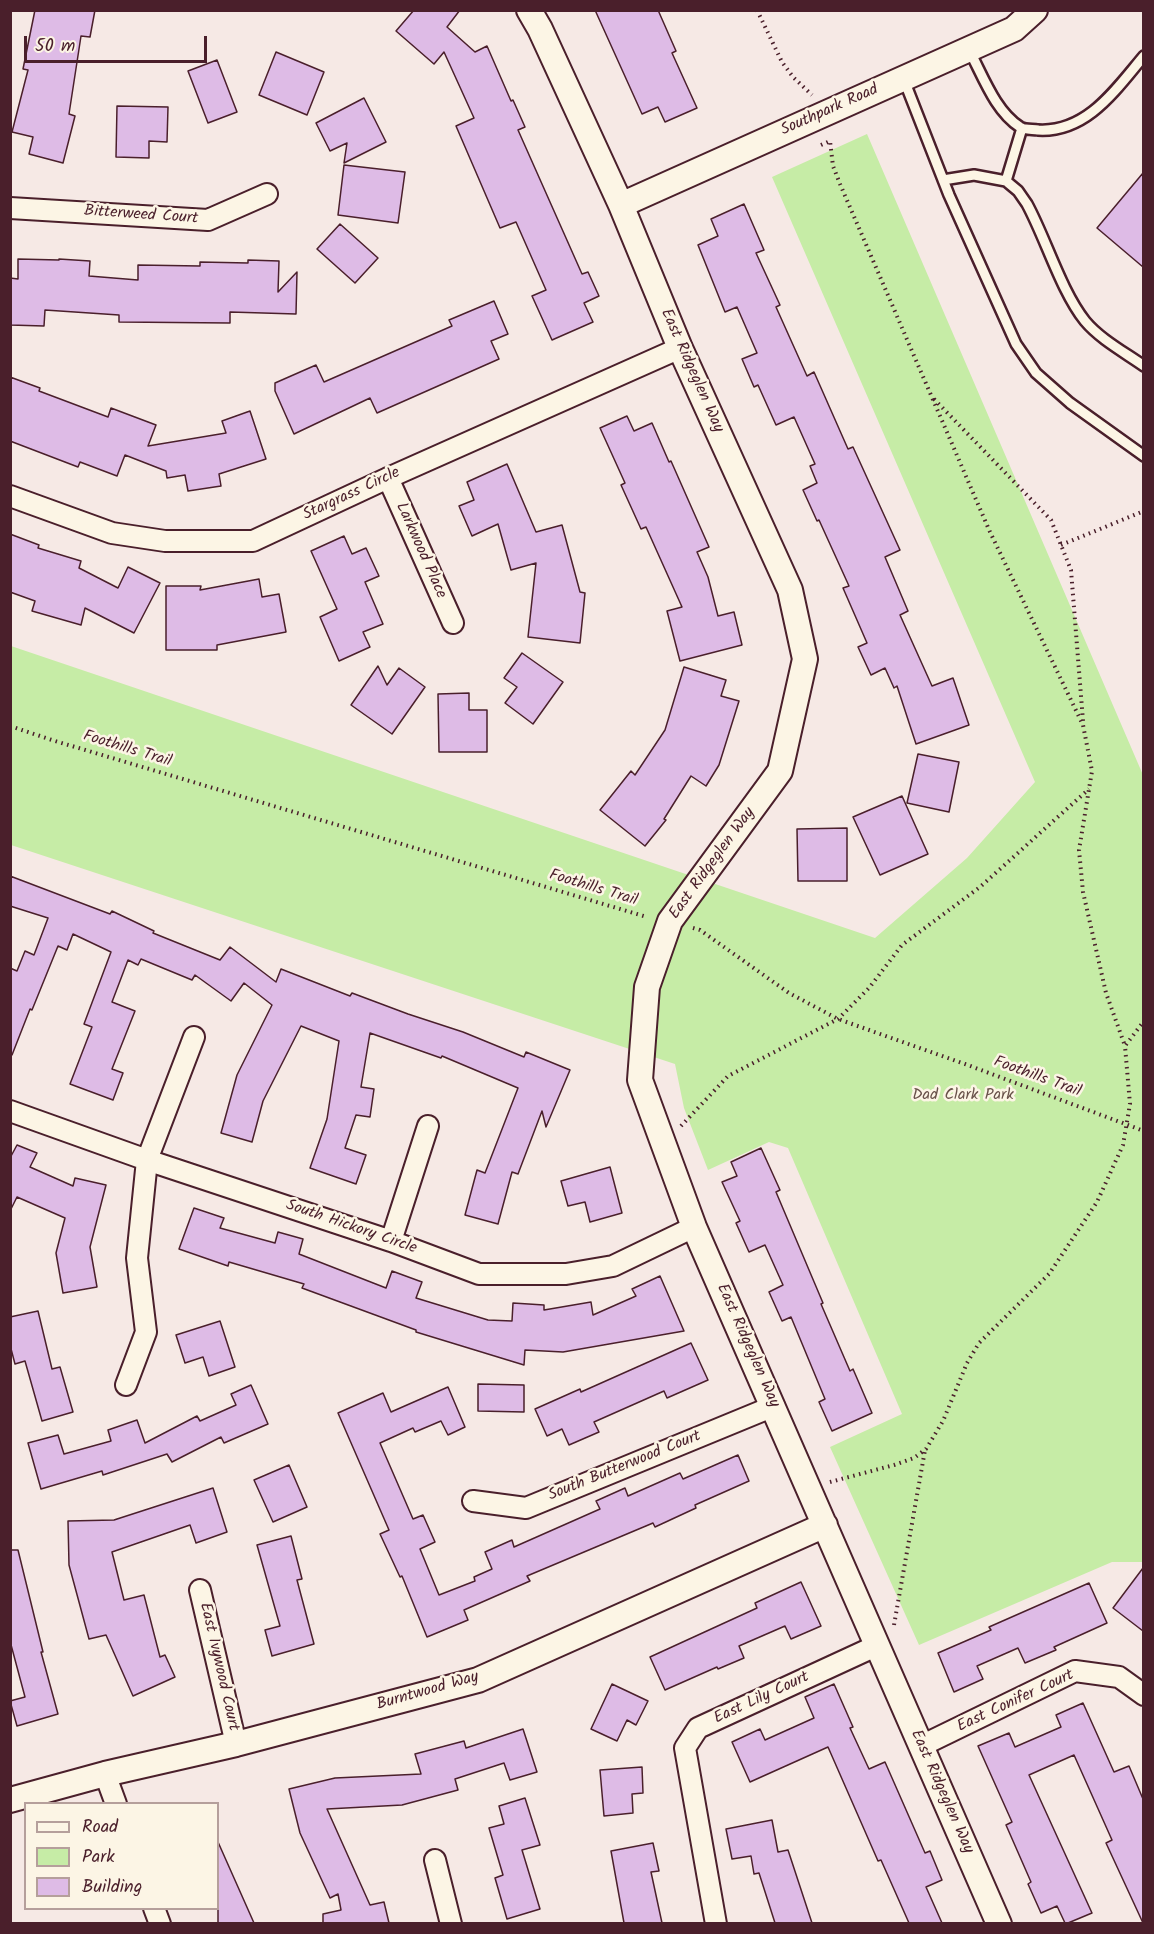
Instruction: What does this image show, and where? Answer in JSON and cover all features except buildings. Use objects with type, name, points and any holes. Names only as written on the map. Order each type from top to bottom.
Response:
[{"type":"street","name":"East Ridgeglen Way","points":[[529,10],[540,28],[621,205],[680,348],[790,590],[805,659],[780,771],[670,921],[647,987],[640,1080],[694,1227],[999,1923]]},
{"type":"street","name":"Southpark Road","points":[[621,205],[1014,28],[1035,10]]},
{"type":"street","name":"Bitterweed Court","points":[[10,208],[208,220],[267,194]]},
{"type":"street","name":"Stargrass Circle","points":[[10,496],[112,533],[165,541],[253,541],[388,478],[680,348]]},
{"type":"street","name":"Larkwood Place","points":[[388,478],[453,623]]},
{"type":"street","points":[[126,1385],[146,1332],[137,1258],[147,1160],[194,1038]]},
{"type":"street","name":"South Hickory Circle","points":[[10,1111],[147,1160],[391,1241],[479,1274],[566,1274],[613,1266],[694,1227]]},
{"type":"street","points":[[391,1241],[428,1126]]},
{"type":"street","name":"South Butterwood Court","points":[[473,1501],[526,1508],[774,1407]]},
{"type":"street","name":"Burntwood Way","points":[[10,1800],[105,1774],[236,1744],[478,1680],[825,1525]]},
{"type":"street","name":"East Ivywood Court","points":[[200,1590],[236,1744]]},
{"type":"street","name":"East Lily Court","points":[[716,1923],[685,1748],[698,1728],[878,1645]]},
{"type":"street","name":"East Conifer Court","points":[[921,1746],[1075,1671],[1119,1677],[1143,1695]]},
{"type":"street","points":[[105,1774],[116,1802]]},
{"type":"street","points":[[435,1860],[451,1923]]},
{"type":"lane","points":[[968,49],[995,100],[1006,114],[1022,128],[1052,131],[1083,120],[1111,96],[1143,56]]},
{"type":"lane","points":[[903,78],[943,180],[1016,344],[1035,373],[1070,403],[1143,456]]},
{"type":"lane","points":[[1006,181],[1022,128]]},
{"type":"lane","points":[[943,180],[974,175],[1006,181],[1018,191],[1028,204],[1075,308],[1097,333],[1143,366]]},
{"type":"path","points":[[757,10],[788,70],[813,96],[807,99]]},
{"type":"path","points":[[820,145],[830,141],[833,166],[840,184],[931,397],[990,532],[1083,725]]},
{"type":"path","points":[[878,1645],[895,1624],[926,1449],[943,1420],[967,1363],[979,1343],[1049,1274],[1097,1202],[1123,1145],[1130,1104],[1125,1046],[1106,993],[1083,892],[1079,850],[1092,771],[1083,725],[1071,570],[1051,520],[931,397]]},
{"type":"path","points":[[1061,545],[1143,511]]},
{"type":"path","name":"Foothills Trail","points":[[10,726],[631,913],[700,930],[789,993],[838,1019],[1143,1131]]},
{"type":"path","points":[[664,1144],[728,1076],[838,1019],[870,987],[902,945],[980,887],[1089,789]]},
{"type":"path","points":[[1125,1046],[1143,1021]]},
{"type":"path","points":[[808,1487],[894,1465],[914,1458],[926,1449]]},
{"type":"green space","name":"Dad Clark Park","points":[[867,134],[1143,775],[1143,1562],[1112,1562],[919,1645],[830,1447],[902,1414],[788,1148],[769,1142],[708,1170],[684,1108],[675,1064],[11,845],[11,646],[875,938],[967,858],[1035,782],[772,177]]}]
